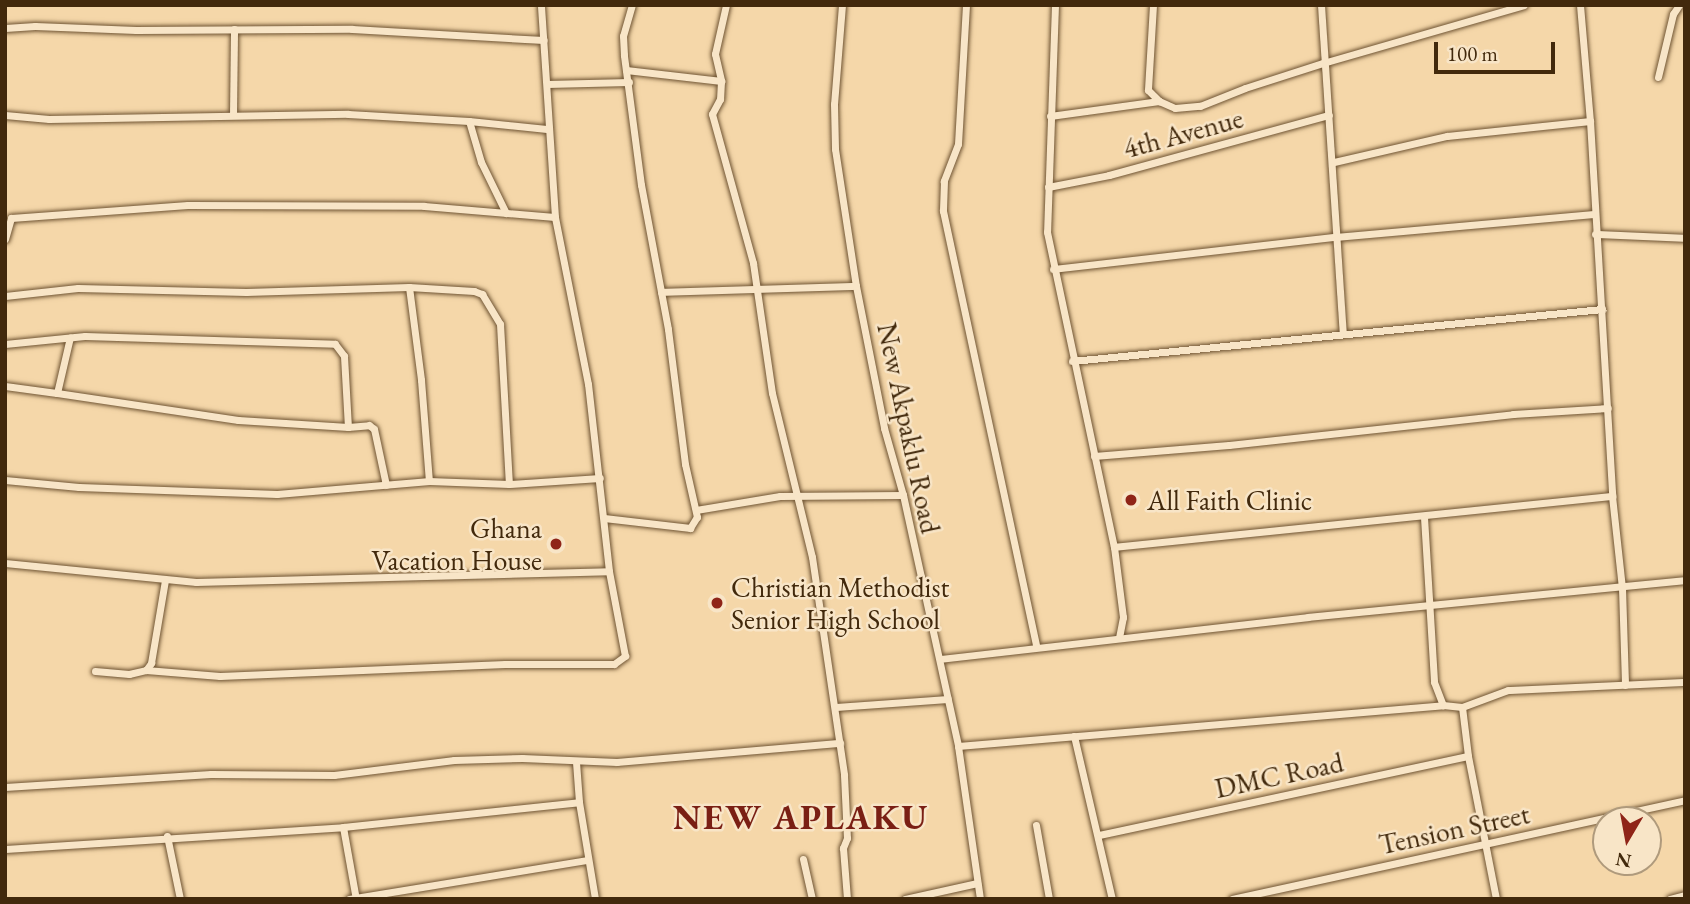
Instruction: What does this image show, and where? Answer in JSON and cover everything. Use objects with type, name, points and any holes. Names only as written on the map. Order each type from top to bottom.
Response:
[{"type":"street","points":[[95,671],[129,674],[146,670],[220,676],[505,664],[614,664],[623,660],[626,646],[609,571],[600,478],[583,354],[555,217],[547,128],[547,84],[541,5]]},
{"type":"street","points":[[604,519],[690,528],[697,517],[685,464],[661,292],[641,186],[626,70],[623,36],[632,5]]},
{"type":"street","points":[[726,5],[715,54],[721,81],[720,99],[712,114],[753,263],[772,393],[812,557],[823,645],[836,707],[840,743],[847,838],[843,848],[847,899]]},
{"type":"street","name":"New Akpaklu Road","points":[[842,5],[835,94],[835,149],[856,286],[881,418],[903,495],[958,746],[980,899]]},
{"type":"street","points":[[966,5],[958,144],[944,181],[943,211],[1036,646]]},
{"type":"street","points":[[1055,5],[1047,232],[1072,361],[1114,547],[1123,617],[1119,638]]},
{"type":"street","points":[[1153,5],[1148,90],[1159,101],[1175,108],[1200,106],[1245,88],[1323,63],[1524,5]]},
{"type":"street","points":[[1321,5],[1323,63],[1334,162],[1343,332]]},
{"type":"street","points":[[1580,5],[1590,121],[1593,214],[1602,309],[1612,496],[1622,588],[1625,685]]},
{"type":"street","points":[[1658,77],[1673,14],[1679,5]]},
{"type":"street","points":[[5,29],[35,26],[69,29],[352,29],[544,40]]},
{"type":"street","points":[[233,115],[234,29]]},
{"type":"street","points":[[626,70],[721,81]]},
{"type":"street","points":[[547,84],[629,82]]},
{"type":"street","points":[[1050,116],[1159,101]]},
{"type":"street","points":[[5,115],[49,119],[348,114],[547,128]]},
{"type":"street","name":"4th Avenue","points":[[1048,187],[1109,175],[1329,115]]},
{"type":"street","points":[[469,121],[481,162],[506,213]]},
{"type":"street","points":[[1334,162],[1447,136],[1590,121]]},
{"type":"street","points":[[5,239],[11,218],[112,209],[293,204],[424,206],[555,217]]},
{"type":"street","points":[[1053,269],[1336,237],[1593,214]]},
{"type":"street","points":[[1595,234],[1685,238]]},
{"type":"street","points":[[661,292],[856,286]]},
{"type":"street","points":[[5,296],[78,288],[246,292],[409,287],[474,291],[482,294],[500,324],[509,484]]},
{"type":"street","points":[[409,287],[421,380],[429,481]]},
{"type":"street","points":[[1072,361],[1343,332],[1602,309]]},
{"type":"street","points":[[5,344],[70,337],[195,337],[335,344],[344,356],[348,427]]},
{"type":"street","points":[[57,393],[70,337]]},
{"type":"street","points":[[5,386],[238,420],[348,427],[369,425],[374,429],[386,485]]},
{"type":"street","points":[[1094,456],[1229,445],[1513,414],[1608,408]]},
{"type":"street","points":[[5,480],[79,487],[277,494],[429,481],[509,484],[600,478]]},
{"type":"street","points":[[696,510],[780,496],[903,495]]},
{"type":"street","points":[[1114,547],[1612,496]]},
{"type":"street","points":[[1424,517],[1434,682],[1443,705]]},
{"type":"street","points":[[5,563],[91,569],[165,580],[291,581],[609,571]]},
{"type":"street","points":[[146,670],[156,645],[165,580]]},
{"type":"street","points":[[940,659],[1036,646],[1685,580]]},
{"type":"street","points":[[958,746],[1443,705],[1462,707],[1508,690],[1685,682]]},
{"type":"street","points":[[836,707],[948,699]]},
{"type":"street","points":[[1462,707],[1468,756],[1496,899]]},
{"type":"street","points":[[1074,736],[1112,899]]},
{"type":"street","points":[[5,787],[211,774],[334,775],[454,760],[522,758],[617,762],[840,743]]},
{"type":"street","name":"DMC Road","points":[[1099,835],[1468,756]]},
{"type":"street","points":[[576,762],[579,802],[595,899]]},
{"type":"street","name":"Tension Street","points":[[1232,899],[1685,800]]},
{"type":"street","points":[[5,849],[167,836],[343,827],[579,802]]},
{"type":"street","points":[[1036,825],[1049,899]]},
{"type":"street","points":[[343,827],[354,898],[588,860]]},
{"type":"street","points":[[167,836],[180,899]]},
{"type":"street","points":[[803,859],[812,899]]},
{"type":"street","points":[[905,899],[977,883]]},
{"type":"street","points":[[1670,899],[1685,895]]},
{"type":"place","name":"All Faith Clinic","points":[[1131,500]]},
{"type":"place","name":"Ghana Vacation House","points":[[556,544]]},
{"type":"place","name":"Christian Methodist Senior High School","points":[[717,603]]},
{"type":"district","name":"NEW APLAKU","points":[[801,817]]}]
